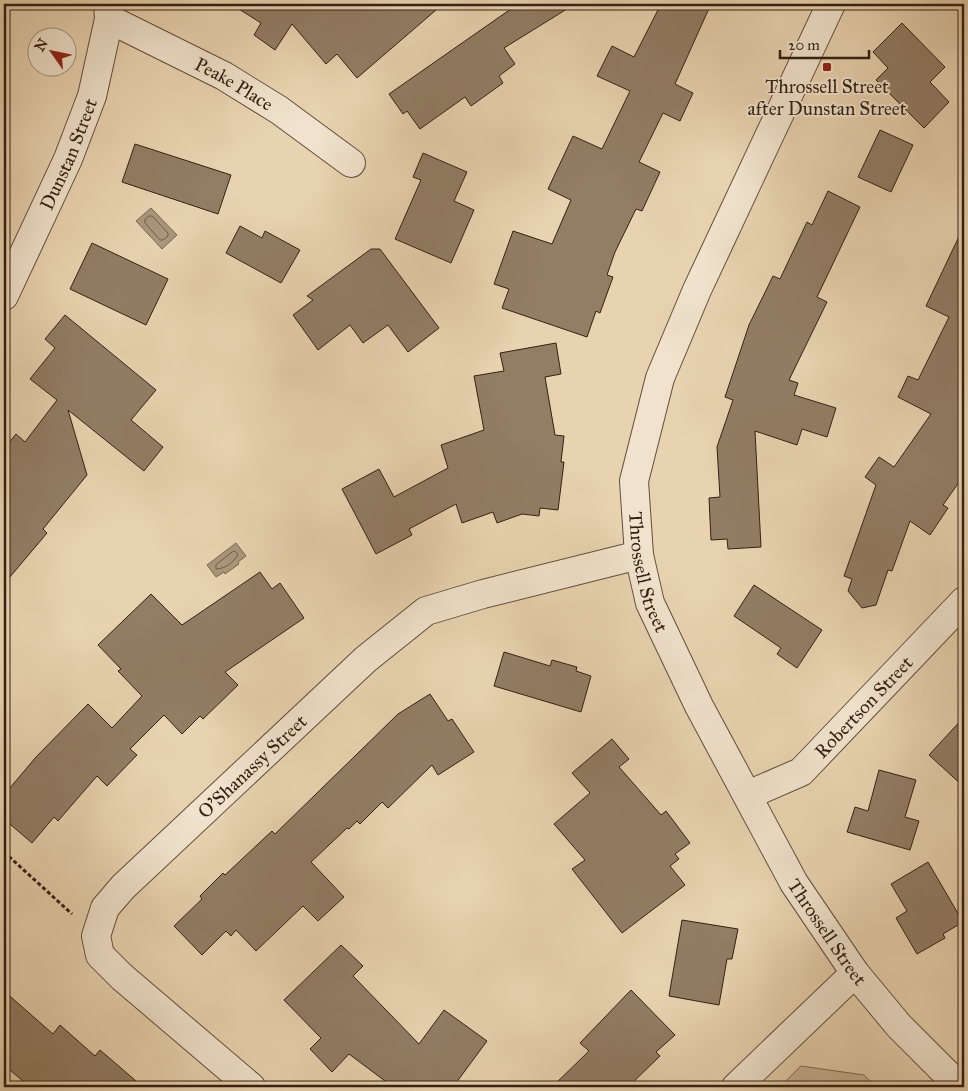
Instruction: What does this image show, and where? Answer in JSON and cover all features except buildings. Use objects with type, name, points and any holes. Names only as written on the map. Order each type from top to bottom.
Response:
[{"type":"street","name":"Throssell Street","points":[[831,4],[696,290],[660,378],[634,481],[640,555],[650,603],[699,706],[794,884],[855,973],[899,1026],[960,1087]]},
{"type":"street","name":"Peake Place","points":[[109,11],[224,76],[279,110],[352,163]]},
{"type":"street","name":"Dunstan Street","points":[[4,296],[68,159],[89,105],[109,11]]},
{"type":"street","name":"O'Shanassy Street","points":[[96,936],[105,908],[123,887],[366,659],[426,611],[482,594],[640,555]]},
{"type":"street","name":"Robertson Street","points":[[748,795],[802,772],[964,600]]},
{"type":"street","points":[[96,936],[100,955],[122,977],[251,1087]]},
{"type":"street","points":[[736,1087],[855,973]]},
{"type":"path","points":[[4,852],[96,936]]},
{"type":"shaded area","points":[[801,1066],[864,1075],[876,1087],[780,1087]]},
{"type":"water","points":[[151,208],[177,235],[162,249],[136,221]]},
{"type":"water","points":[[236,543],[246,556],[238,562],[239,564],[225,574],[224,572],[216,577],[207,565]]},
{"type":"place","name":"Throssell Street after Dunstan Street","points":[[827,67]]}]
